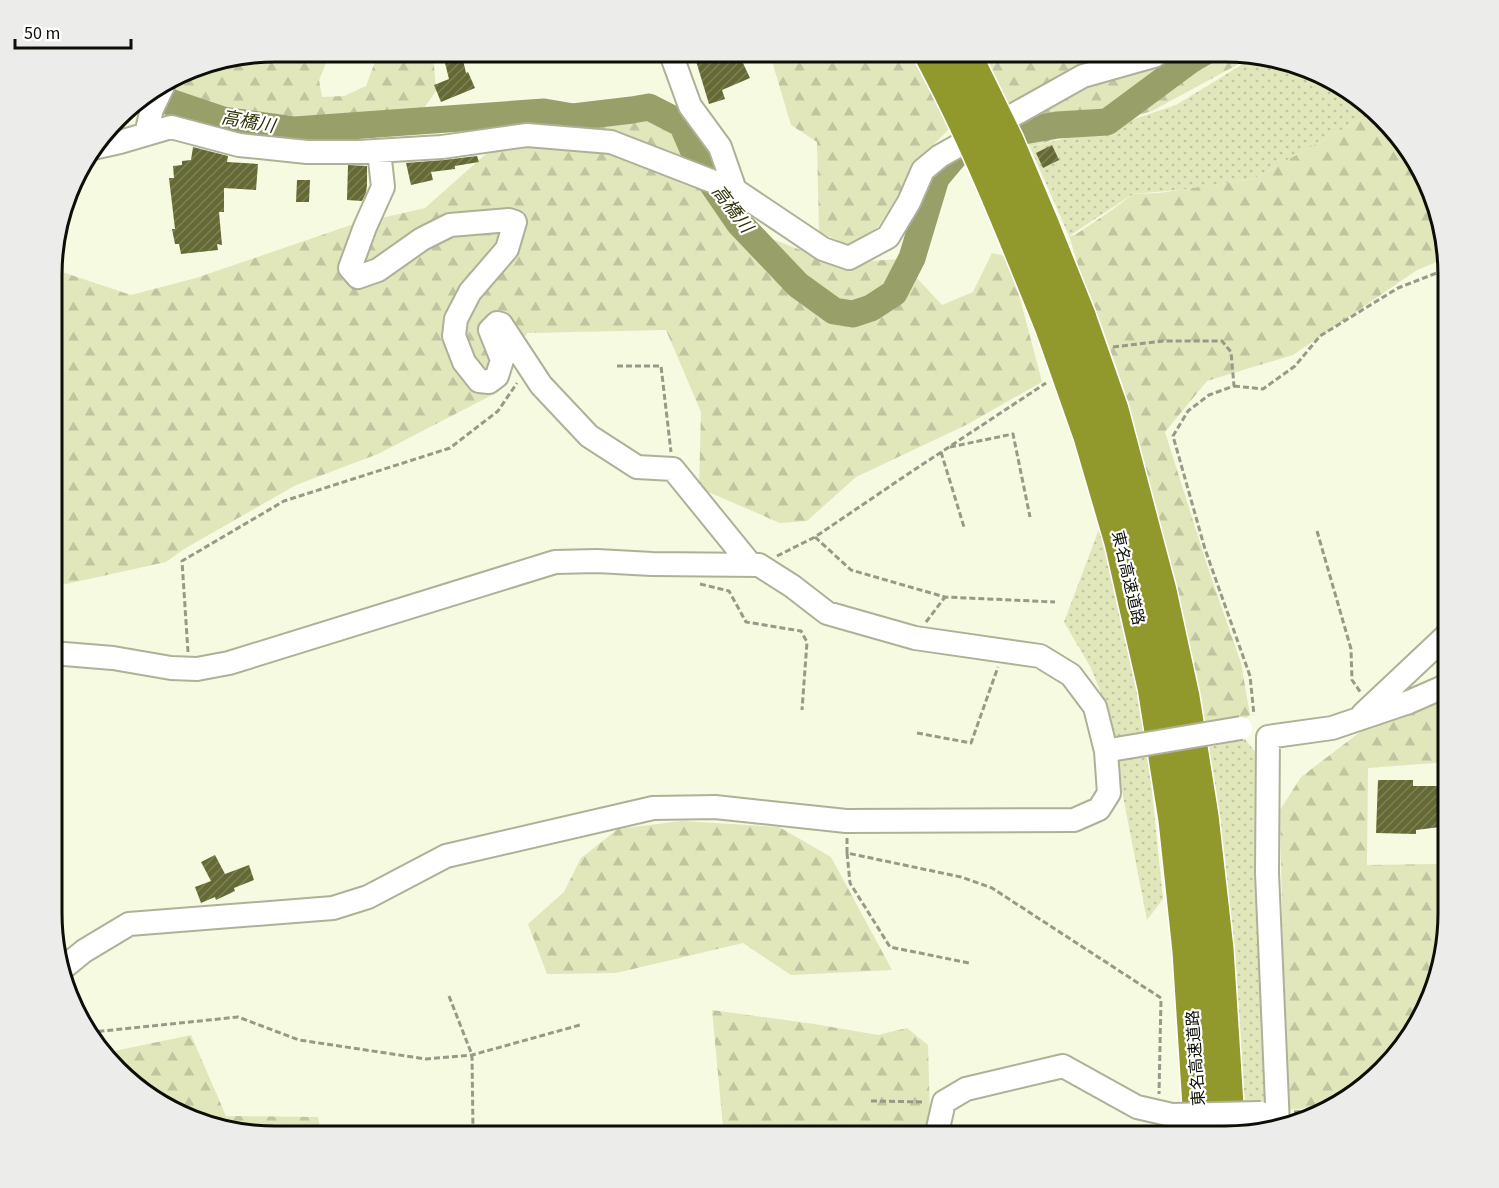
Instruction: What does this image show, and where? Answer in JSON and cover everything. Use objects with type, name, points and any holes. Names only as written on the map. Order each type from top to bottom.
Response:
[{"type":"highway","name":"東名高速道路","points":[[934,62],[984,164],[1016,237],[1066,322],[1112,410],[1160,591],[1183,697],[1202,816],[1217,949],[1228,1126]]},
{"type":"highway","name":"東名高速道路","points":[[968,62],[1042,224],[1090,436],[1118,532],[1154,687],[1175,820],[1188,940],[1200,1126]]},
{"type":"street","points":[[674,62],[690,106],[720,147],[735,190]]},
{"type":"street","points":[[106,145],[171,127],[239,145],[307,152],[442,147],[527,135],[611,142],[735,190],[823,249],[849,258],[888,237],[909,202],[923,170],[940,156],[1083,76],[1130,62]]},
{"type":"street","points":[[146,134],[152,109],[159,95]]},
{"type":"street","points":[[68,964],[84,951],[129,924],[333,908],[368,897],[446,856],[653,808],[715,807],[846,821],[1074,820],[1099,809],[1109,792],[1111,750],[1095,707],[1071,675],[1040,656],[915,638],[827,613],[792,586],[755,565],[673,469],[637,467],[589,436],[540,385],[501,324],[496,323],[490,330],[502,360],[497,376],[489,382],[479,381],[464,362],[454,336],[456,319],[470,292],[507,249],[515,222],[509,220],[450,225],[422,239],[378,270],[358,277],[350,268],[383,187],[379,151]]},
{"type":"street","points":[[62,653],[113,658],[171,668],[197,669],[229,663],[555,562],[755,565]]},
{"type":"street","points":[[1363,714],[1437,644]]},
{"type":"street","points":[[1111,750],[1255,732],[1332,728],[1363,714],[1409,702],[1437,690]]},
{"type":"street","points":[[939,1126],[944,1102],[966,1089],[1063,1066],[1137,1107],[1165,1114],[1272,1118],[1267,873],[1255,732]]},
{"type":"path","points":[[1255,732],[1250,676],[1205,549],[1173,436],[1188,411],[1209,395],[1234,386],[1263,389],[1295,366],[1320,336],[1398,288],[1438,273]]},
{"type":"path","points":[[1111,347],[1162,341],[1222,341],[1231,352],[1234,386]]},
{"type":"path","points":[[189,669],[182,561],[284,501],[450,448],[498,411],[529,366]]},
{"type":"path","points":[[617,366],[661,366],[673,469]]},
{"type":"path","points":[[755,565],[816,537],[1052,379]]},
{"type":"path","points":[[948,448],[1013,434],[1030,517]]},
{"type":"path","points":[[941,452],[964,527]]},
{"type":"path","points":[[1317,531],[1351,649],[1352,680],[1363,714]]},
{"type":"path","points":[[816,537],[851,570],[945,597],[1055,602]]},
{"type":"path","points":[[698,584],[729,591],[746,622],[801,631],[807,642],[802,710]]},
{"type":"path","points":[[915,638],[945,597]]},
{"type":"path","points":[[917,733],[971,743],[1003,651]]},
{"type":"path","points":[[846,821],[850,883],[890,947],[969,963]]},
{"type":"path","points":[[847,853],[961,878],[992,888],[1161,998],[1165,1114]]},
{"type":"path","points":[[449,996],[472,1055],[473,1126]]},
{"type":"path","points":[[97,1032],[238,1017],[299,1040],[426,1059],[472,1055],[580,1025]]},
{"type":"path","points":[[871,1101],[944,1102]]},
{"type":"path","points":[[1272,1118],[1294,1115]]},
{"type":"green space","points":[[326,62],[319,80],[322,97],[344,96],[366,86],[375,62],[433,62],[434,65],[436,91],[419,115],[332,133],[241,131],[171,115],[164,92],[180,83],[219,69],[247,63]]},
{"type":"green space","points":[[772,62],[915,62],[949,129],[923,155],[878,227],[848,245],[819,232],[817,142],[791,125]]},
{"type":"green space","points":[[987,62],[1242,62],[1152,111],[1030,147]]},
{"type":"green space","points":[[1245,63],[1280,69],[1319,83],[1343,97],[1367,116],[1253,179],[1188,189],[1133,194],[1069,236],[1030,147],[1111,127],[1176,105]]},
{"type":"green space","points":[[661,115],[772,239],[853,270],[870,261],[899,259],[942,305],[973,292],[992,253],[1009,257],[1042,382],[966,425],[856,477],[807,521],[780,523],[699,488],[701,412],[666,330],[527,333],[492,395],[378,454],[296,485],[184,549],[166,562],[66,584],[62,583],[62,272],[131,295],[196,278],[351,225],[425,208],[519,121]]},
{"type":"green space","points":[[1367,116],[1402,156],[1416,180],[1430,219],[1437,262],[1417,270],[1293,355],[1207,381],[1165,432],[1241,663],[1250,715],[1243,721],[1199,725],[1187,637],[1122,383],[1081,275],[1069,236],[1075,235],[1133,194],[1159,193],[1253,179]]},
{"type":"green space","points":[[1104,516],[1145,724],[1163,899],[1147,920],[1105,703],[1091,668],[1064,622]]},
{"type":"green space","points":[[1437,701],[1437,763],[1368,768],[1367,865],[1437,864],[1436,941],[1430,969],[1416,1008],[1402,1032],[1385,1054],[1343,1091],[1319,1105],[1286,1110],[1280,810],[1301,777],[1364,729]]},
{"type":"green space","points":[[1245,739],[1259,757],[1271,1104],[1230,1105],[1200,749]]},
{"type":"green space","points":[[681,821],[779,827],[831,857],[892,970],[791,975],[743,943],[616,973],[547,974],[528,924],[564,892],[581,858],[618,829]]},
{"type":"green space","points":[[712,1010],[878,1035],[907,1028],[928,1045],[930,1118],[927,1126],[723,1126]]},
{"type":"green space","points":[[191,1035],[226,1116],[318,1117],[320,1126],[247,1125],[206,1115],[180,1105],[156,1091],[134,1074],[112,1051]]},
{"type":"building","points":[[445,62],[464,62],[466,73],[468,72],[475,88],[441,102],[434,85],[449,79]]},
{"type":"building","points":[[696,62],[742,62],[750,78],[722,90],[725,99],[709,104]]},
{"type":"building","points":[[1052,145],[1059,160],[1043,168],[1036,153]]},
{"type":"building","points":[[193,147],[228,156],[227,162],[258,164],[256,190],[224,188],[224,212],[219,212],[222,245],[217,244],[218,250],[181,254],[179,244],[175,244],[172,229],[175,229],[169,178],[174,178],[173,166],[182,165],[182,161],[191,160]]},
{"type":"building","points":[[477,156],[479,162],[455,166],[455,169],[431,172],[433,180],[411,185],[406,163]]},
{"type":"building","points":[[348,165],[367,166],[366,193],[362,201],[347,200]]},
{"type":"building","points":[[297,180],[310,180],[309,202],[296,202]]},
{"type":"building","points":[[1378,780],[1413,780],[1413,786],[1437,786],[1437,827],[1416,830],[1416,834],[1376,833]]},
{"type":"building","points":[[215,855],[225,874],[249,865],[254,880],[234,888],[235,891],[216,900],[215,897],[201,903],[195,887],[211,881],[201,862]]},
{"type":"waterway","name":"高橋川","points":[[157,97],[223,120],[295,130],[544,112],[573,117],[649,107],[682,124],[700,166],[739,223],[798,285],[834,311],[853,314],[871,308],[894,293],[912,258],[936,178],[957,153],[1012,133],[1057,125],[1107,122],[1188,62]]}]
